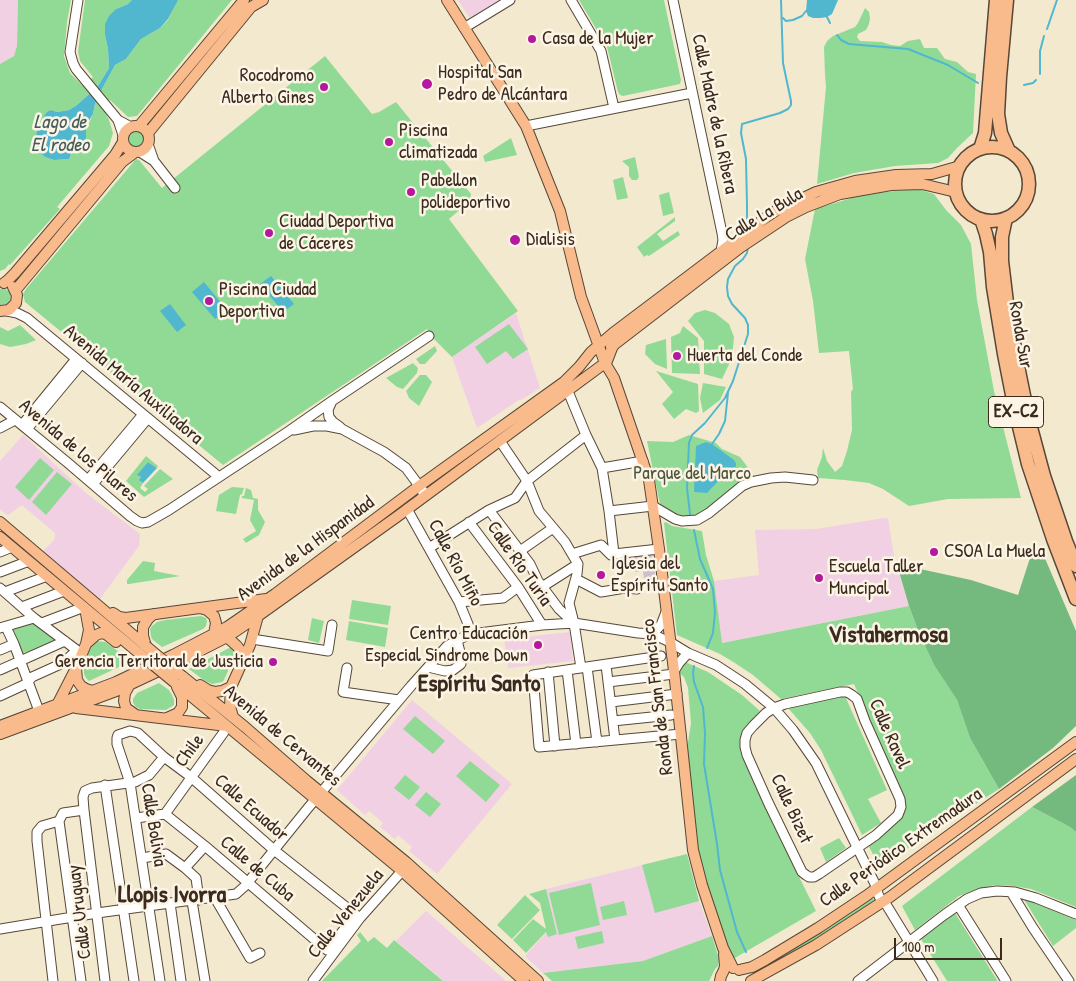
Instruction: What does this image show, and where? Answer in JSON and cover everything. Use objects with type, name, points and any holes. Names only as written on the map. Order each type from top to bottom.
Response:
[{"type":"highway","points":[[980,149],[985,133],[996,0]]},
{"type":"highway","points":[[1007,0],[998,114],[1001,133],[1009,151]]},
{"type":"highway","points":[[990,147],[1009,151],[1022,163],[1027,172],[1029,181],[1026,199],[1021,207],[1006,218],[989,221],[972,215],[964,209],[956,192],[956,174],[960,166],[972,153],[980,149],[990,147]]},
{"type":"highway","name":"Ronda Sur","points":[[1006,218],[1002,237],[1002,261],[1007,303],[1021,381],[1044,476],[1076,566]]},
{"type":"highway","name":"Ronda Sur","points":[[981,219],[990,252],[993,287],[1004,354],[1028,464],[1053,539],[1076,599]]},
{"type":"main road","points":[[2,283],[15,273],[115,155],[126,130],[135,127],[244,0]]},
{"type":"main road","points":[[148,133],[252,8],[263,0]]},
{"type":"main road","name":"Ronda de San Francisco","points":[[447,0],[526,126],[560,211],[581,297],[614,378],[649,480],[674,673],[693,850],[702,885],[723,948],[726,975],[743,973],[745,981]]},
{"type":"main road","points":[[3,311],[13,307],[16,295],[116,169],[137,152],[145,149],[149,139],[148,133],[144,129],[135,127]]},
{"type":"main road","points":[[123,138],[126,149],[137,152]]},
{"type":"main road","name":"Calle La Bula","points":[[601,345],[612,348],[614,338],[721,251],[772,213],[816,192],[855,181],[883,176],[932,174],[960,166]]},
{"type":"main road","name":"Calle La Bula","points":[[601,345],[614,338],[786,217],[806,207],[832,197],[891,185],[922,184],[956,192]]},
{"type":"main road","points":[[2,283],[10,285],[16,295]]},
{"type":"main road","name":"Avenida de la Hispanidad","points":[[0,726],[143,670],[227,627],[420,486],[566,386],[591,352],[601,345]]},
{"type":"main road","name":"Avenida de la Hispanidad","points":[[0,734],[101,697],[130,684],[180,661],[227,636],[258,616],[500,441],[566,386],[601,345]]},
{"type":"main road","name":"Avenida de Cervantes","points":[[0,522],[103,609],[141,650]]},
{"type":"main road","name":"Avenida de Cervantes","points":[[0,537],[84,607],[181,680],[228,725]]},
{"type":"main road","points":[[103,609],[107,608],[122,618],[269,598]]},
{"type":"main road","points":[[84,607],[90,630],[86,644]]},
{"type":"main road","points":[[197,608],[207,610],[216,619],[214,634]]},
{"type":"main road","points":[[57,704],[76,668],[80,652],[86,644],[101,633],[106,634],[127,650],[141,650],[143,627],[154,614]]},
{"type":"main road","points":[[72,708],[228,725],[231,687],[252,639],[258,616]]},
{"type":"main road","points":[[227,636],[240,650],[243,661]]},
{"type":"main road","points":[[76,668],[77,680],[81,686],[93,691]]},
{"type":"main road","points":[[167,718],[178,713],[182,707],[181,680],[197,682],[208,690],[215,692],[231,687]]},
{"type":"main road","name":"Avenida de Cervantes","points":[[181,680],[228,725],[406,862],[538,981]]},
{"type":"main road","points":[[130,684],[125,693],[124,701],[126,708],[137,716]]},
{"type":"main road","name":"Calle Periódico Extremadura","points":[[726,975],[752,967],[818,928],[877,888],[1076,742]]},
{"type":"main road","name":"Calle Periódico Extremadura","points":[[751,981],[816,945],[884,901],[1076,759]]},
{"type":"main road","name":"Avenida de Cervantes","points":[[318,796],[524,981]]},
{"type":"street","points":[[78,0],[70,52],[73,63],[118,120],[123,138]]},
{"type":"street","points":[[464,28],[510,0]]},
{"type":"street","points":[[571,0],[601,51],[614,108]]},
{"type":"street","name":"Calle Madre de la Ribera","points":[[673,0],[723,236]]},
{"type":"street","points":[[526,126],[692,93]]},
{"type":"street","points":[[118,120],[135,127]]},
{"type":"street","points":[[148,144],[154,161],[175,188]]},
{"type":"street","points":[[137,152],[154,161]]},
{"type":"street","name":"Calle La Bula","points":[[721,251],[723,236]]},
{"type":"street","name":"Avenida María Auxiliadora","points":[[16,295],[18,305],[27,318]]},
{"type":"street","name":"Avenida María Auxiliadora","points":[[3,311],[17,313],[27,318],[219,477]]},
{"type":"street","points":[[318,425],[324,410],[332,401],[428,336]]},
{"type":"street","points":[[0,428],[21,425],[79,361]]},
{"type":"street","points":[[566,386],[586,436],[602,468],[614,554]]},
{"type":"street","name":"Avenida de los Pilares","points":[[0,407],[130,516],[142,523],[148,522],[324,410]]},
{"type":"street","points":[[324,410],[333,422],[342,429],[384,452],[406,468],[423,491],[422,497]]},
{"type":"street","points":[[90,482],[145,416]]},
{"type":"street","points":[[289,431],[318,425],[342,429]]},
{"type":"street","points":[[429,548],[488,510],[515,498],[527,481],[586,436]]},
{"type":"street","points":[[500,441],[527,481],[540,511],[565,542],[578,564],[578,574],[569,604],[584,668],[597,742]]},
{"type":"street","points":[[602,468],[643,461]]},
{"type":"street","points":[[609,511],[653,506],[675,519],[682,521],[697,520],[709,513],[742,486],[751,482],[785,477],[811,480]]},
{"type":"street","name":"Calle Río Miño","points":[[407,508],[459,602],[471,634]]},
{"type":"street","points":[[488,510],[530,564],[538,581],[559,610],[574,624]]},
{"type":"street","name":"Calle Río Turia","points":[[470,522],[518,587],[542,625]]},
{"type":"street","points":[[520,551],[553,528]]},
{"type":"street","points":[[572,554],[601,545],[611,554],[659,549]]},
{"type":"street","points":[[0,552],[12,547]]},
{"type":"street","points":[[0,572],[29,561]]},
{"type":"street","points":[[542,587],[578,564]]},
{"type":"street","points":[[2,590],[47,576]]},
{"type":"street","points":[[576,579],[601,592],[625,588],[637,589]]},
{"type":"street","points":[[459,602],[504,598],[518,587]]},
{"type":"street","points":[[0,696],[26,684],[32,677],[63,663],[80,652],[2,590]]},
{"type":"street","points":[[22,607],[64,591]]},
{"type":"street","points":[[39,711],[14,644],[3,627],[38,620],[84,607]]},
{"type":"street","points":[[652,634],[661,625],[666,612]]},
{"type":"street","points":[[252,639],[328,651],[332,624]]},
{"type":"street","points":[[0,929],[97,913],[236,894],[399,700],[447,646],[471,634],[542,625],[574,624],[652,634],[716,665],[774,708],[793,730],[816,763],[877,888],[882,891],[884,901],[933,981]]},
{"type":"street","points":[[428,667],[445,671],[453,670],[461,664],[460,647],[457,640]]},
{"type":"street","points":[[0,670],[65,641]]},
{"type":"street","points":[[0,650],[14,644]]},
{"type":"street","points":[[608,682],[674,673],[679,663],[688,653]]},
{"type":"street","points":[[661,656],[533,675],[540,747],[681,734]]},
{"type":"street","points":[[606,665],[615,740]]},
{"type":"street","points":[[347,668],[343,692],[399,700]]},
{"type":"street","points":[[567,670],[576,744]]},
{"type":"street","points":[[548,672],[555,746]]},
{"type":"street","name":"Calle Ravel","points":[[774,708],[840,692],[847,692],[857,699],[900,799],[901,807],[898,815],[857,849]]},
{"type":"street","points":[[611,702],[676,694]]},
{"type":"street","name":"Calle Bizet","points":[[774,708],[766,713],[747,734],[745,746],[768,802],[802,872],[806,876],[814,877],[857,849]]},
{"type":"street","points":[[613,721],[671,715]]},
{"type":"street","name":"Chile","points":[[164,814],[228,725]]},
{"type":"street","name":"Calle Ecuador","points":[[118,735],[130,731],[138,732],[164,757],[191,777],[274,850],[358,917]]},
{"type":"street","name":"Calle Bolivia","points":[[118,735],[117,744],[130,783],[136,818],[160,981]]},
{"type":"street","points":[[81,981],[59,821],[63,813],[84,810],[82,797],[85,791],[105,785],[130,783],[149,776],[164,757]]},
{"type":"street","points":[[105,785],[134,981]]},
{"type":"street","name":"Calle Uruguay","points":[[84,810],[105,981]]},
{"type":"street","points":[[136,818],[164,814]]},
{"type":"street","name":"Calle de Cuba","points":[[164,814],[205,846],[327,950],[358,917]]},
{"type":"street","points":[[52,981],[36,841],[42,826],[59,821]]},
{"type":"street","points":[[185,868],[205,846]]},
{"type":"street","points":[[142,858],[166,854],[196,878],[196,900],[205,981]]},
{"type":"street","name":"Calle Venezuela","points":[[314,980],[358,917],[402,871]]},
{"type":"street","points":[[860,980],[958,905],[981,893],[997,890],[1011,892],[1036,898],[1076,914]]},
{"type":"street","points":[[1011,892],[1069,981]]},
{"type":"street","points":[[214,898],[250,958],[260,953]]},
{"type":"street","points":[[170,903],[181,981]]},
{"type":"street","points":[[958,905],[1006,981]]},
{"type":"shaded area","points":[[0,0],[18,0],[17,46],[14,56],[0,64]]},
{"type":"shaded area","points":[[458,0],[504,0],[471,20]]},
{"type":"shaded area","points":[[516,313],[540,388],[477,428],[452,357]]},
{"type":"shaded area","points":[[23,435],[86,493],[140,534],[139,546],[100,599],[42,552],[54,540],[55,533],[23,506],[7,515],[0,509],[0,461]]},
{"type":"shaded area","name":"Escuela Taller Muncipal","points":[[888,518],[894,556],[909,606],[721,643],[714,581],[759,575],[755,530],[816,529]]},
{"type":"shaded area","points":[[650,550],[654,565],[655,575],[653,577],[644,578],[643,571],[636,572],[632,568],[630,561],[623,560],[622,553]]},
{"type":"shaded area","name":"Centro Educación Especial Sindrome Down","points":[[570,632],[573,661],[508,668],[504,639]]},
{"type":"shaded area","points":[[412,700],[512,784],[437,874],[409,851],[412,847],[398,835],[395,839],[380,827],[383,823],[369,811],[365,815],[337,790]]},
{"type":"shaded area","points":[[687,854],[699,901],[712,936],[643,961],[543,973],[525,956],[547,932],[557,934],[546,889]]},
{"type":"shaded area","points":[[426,911],[506,981],[444,981],[396,941]]},
{"type":"green space","points":[[18,0],[71,0],[64,56],[70,73],[83,86],[93,77],[80,61],[78,52],[85,0],[132,0],[128,4],[116,9],[105,35],[109,68],[98,86],[69,110],[57,112],[51,110],[43,118],[35,139],[39,152],[45,157],[54,160],[69,159],[86,130],[95,104],[115,65],[126,59],[141,39],[160,28],[168,20],[177,0],[232,0],[137,116],[128,117],[110,100],[102,106],[113,133],[109,146],[57,207],[60,209],[10,265],[0,271],[0,64],[14,56],[17,46]]},
{"type":"green space","points":[[579,0],[664,0],[681,80],[680,84],[623,96],[620,95],[607,47]]},
{"type":"green space","points":[[865,8],[869,12],[870,18],[866,30],[858,34],[857,37],[860,41],[882,42],[900,46],[908,41],[920,39],[924,48],[937,48],[945,59],[957,62],[968,72],[976,74],[973,133],[948,158],[938,163],[895,166],[854,173],[817,184],[826,87],[824,47],[833,36],[855,27]]},
{"type":"green space","name":"Ciudad Deportiva de Cáceres","points":[[325,56],[372,114],[396,102],[471,194],[470,201],[449,219],[518,311],[452,357],[427,329],[223,465],[25,302],[23,294],[136,159],[139,160],[162,188]]},
{"type":"green space","points":[[135,129],[141,132],[144,138],[141,144],[135,147],[129,144],[126,138],[129,132]]},
{"type":"green space","points":[[511,138],[517,155],[485,162],[483,156]]},
{"type":"green space","points":[[635,157],[639,177],[637,180],[632,180],[629,176],[629,167],[622,161]]},
{"type":"green space","points":[[623,177],[628,198],[617,200],[613,180]]},
{"type":"green space","points":[[918,189],[934,194],[961,225],[971,244],[977,300],[994,391],[1021,498],[948,499],[909,506],[883,489],[869,483],[818,478],[817,470],[823,448],[827,461],[835,472],[842,466],[852,430],[851,392],[853,389],[849,351],[819,353],[813,301],[805,259],[815,209],[855,197]]},
{"type":"green space","points":[[669,192],[674,213],[663,216],[659,195]]},
{"type":"green space","points":[[675,217],[675,221],[657,234],[663,241],[678,231],[680,235],[649,256],[644,257],[637,247]]},
{"type":"green space","points":[[4,288],[10,292],[11,299],[7,304],[0,305],[0,289]]},
{"type":"green space","points":[[705,310],[715,313],[729,324],[734,337],[732,358],[722,379],[704,374],[704,341],[688,321],[695,313]]},
{"type":"green space","points":[[509,324],[528,349],[513,359],[506,351],[487,364],[475,347]]},
{"type":"green space","points":[[20,325],[36,340],[10,347],[0,344],[0,327],[8,331]]},
{"type":"green space","points":[[683,326],[698,338],[700,374],[672,373],[671,337],[680,333]]},
{"type":"green space","points":[[666,339],[667,369],[655,364],[645,354],[646,345]]},
{"type":"green space","points":[[435,346],[437,351],[425,364],[420,364],[416,359]]},
{"type":"green space","points":[[413,363],[418,368],[417,373],[403,389],[397,387],[386,378]]},
{"type":"green space","points":[[656,371],[698,384],[699,411],[696,413],[686,409],[674,419],[662,404],[673,392]]},
{"type":"green space","points":[[420,375],[426,375],[432,382],[419,406],[409,398],[406,391]]},
{"type":"green space","points":[[703,383],[726,387],[720,400],[703,413],[700,398]]},
{"type":"green space","name":"Parque del Marco","points":[[689,435],[716,443],[722,449],[740,457],[755,477],[709,509],[692,516],[683,516],[668,511],[660,504],[647,441],[673,442]]},
{"type":"green space","points":[[146,456],[158,466],[157,468],[148,462],[138,475],[143,483],[140,488],[145,492],[148,489],[144,486],[160,469],[173,479],[144,497],[126,481]]},
{"type":"green space","points":[[40,458],[54,470],[29,500],[15,487]]},
{"type":"green space","points":[[57,472],[72,484],[46,515],[32,502]]},
{"type":"green space","points":[[232,487],[244,488],[240,495],[236,514],[216,511],[219,495]]},
{"type":"green space","points":[[246,488],[251,490],[253,498],[258,499],[258,510],[265,522],[259,535],[246,543],[243,539],[256,531],[250,520],[254,500],[242,498]]},
{"type":"green space","points":[[666,522],[672,526],[702,531],[706,555],[714,581],[722,643],[909,606],[934,665],[957,700],[970,738],[999,789],[884,865],[880,858],[876,860],[868,845],[899,820],[904,810],[905,798],[854,684],[781,699],[753,675],[735,663],[720,654],[677,635],[664,523]]},
{"type":"green space","points":[[1041,549],[1076,631],[1076,726],[1053,748],[999,789],[970,738],[957,700],[934,665],[919,633],[898,568],[920,569],[971,580],[1018,595],[1030,558]]},
{"type":"green space","points":[[143,561],[155,563],[154,571],[180,576],[127,584],[127,580]]},
{"type":"green space","points":[[352,600],[391,606],[388,625],[349,619]]},
{"type":"green space","points":[[201,616],[206,618],[207,621],[203,629],[162,647],[151,637],[150,629],[157,622]]},
{"type":"green space","points":[[312,618],[324,621],[319,643],[308,640]]},
{"type":"green space","points":[[37,621],[58,642],[20,654],[11,629]]},
{"type":"green space","points":[[349,621],[388,628],[385,647],[346,640]]},
{"type":"green space","points":[[97,641],[105,642],[132,661],[89,681],[84,674],[84,665],[92,645]]},
{"type":"green space","points":[[231,647],[234,657],[222,682],[212,684],[189,669]]},
{"type":"green space","points":[[685,662],[708,672],[742,695],[760,711],[742,733],[743,757],[767,812],[816,911],[733,959],[721,931],[708,891],[697,848],[686,755],[691,723],[688,688],[684,677],[678,672]]},
{"type":"green space","points":[[159,683],[169,690],[174,700],[174,705],[166,710],[140,709],[136,707],[133,699],[137,693]]},
{"type":"green space","points":[[845,696],[887,790],[868,799],[881,823],[862,835],[821,750],[810,733],[788,708]]},
{"type":"green space","points":[[415,716],[445,741],[433,754],[403,729]]},
{"type":"green space","points":[[470,761],[500,785],[486,802],[456,776]]},
{"type":"green space","points":[[405,775],[420,787],[409,800],[394,788]]},
{"type":"green space","points":[[1076,775],[1076,832],[1032,807]]},
{"type":"green space","points":[[426,792],[441,804],[430,817],[415,805]]},
{"type":"green space","points":[[1032,807],[1076,832],[1076,907],[1031,889],[994,885],[959,896],[915,930],[902,906]]},
{"type":"green space","points":[[839,838],[846,848],[826,862],[820,848]]},
{"type":"green space","points":[[687,854],[699,901],[655,913],[642,865]]},
{"type":"green space","points":[[591,883],[600,925],[559,935],[549,893]]},
{"type":"green space","points":[[546,889],[557,934],[548,937],[546,932],[526,953],[513,940],[533,919],[546,929],[540,903],[529,894]]},
{"type":"green space","points":[[525,895],[540,910],[512,939],[497,925]]},
{"type":"green space","points":[[870,898],[875,899],[875,903],[825,935],[771,965],[770,962]]},
{"type":"green space","points":[[1023,898],[1076,920],[1076,928],[1053,946]]},
{"type":"green space","points":[[624,901],[627,915],[603,920],[600,907]]},
{"type":"green space","points":[[955,913],[997,981],[947,981],[921,939]]},
{"type":"green space","points":[[602,931],[604,943],[578,949],[575,937]]},
{"type":"green space","points":[[360,932],[368,942],[374,937],[387,948],[394,940],[443,981],[322,981],[361,941],[357,935]]},
{"type":"green space","points":[[712,936],[719,959],[718,966],[709,981],[552,981],[543,973],[643,961]]},
{"type":"water","name":"Lago de El rodeo","points":[[132,0],[178,0],[168,19],[160,28],[141,39],[126,59],[115,65],[87,124],[86,138],[72,152],[69,159],[54,160],[45,157],[39,152],[35,139],[43,118],[51,110],[57,112],[69,110],[98,86],[109,68],[105,24],[109,16],[116,9],[128,4]]},
{"type":"water","points":[[807,0],[838,0],[832,14],[827,17],[813,18],[808,16],[806,11]]},
{"type":"water","name":"Piscina Ciudad Deportiva","points":[[271,276],[294,304],[283,312],[260,284]]},
{"type":"water","name":"Piscina Ciudad Deportiva","points":[[204,282],[227,310],[215,319],[192,292]]},
{"type":"water","name":"Piscina Ciudad Deportiva","points":[[170,304],[186,325],[177,332],[160,311]]},
{"type":"water","points":[[706,442],[712,444],[734,460],[736,467],[723,476],[707,493],[694,492],[696,446]]},
{"type":"water","points":[[148,462],[157,468],[143,483],[139,480],[141,477],[137,475]]},
{"type":"waterway","points":[[747,226],[746,159],[741,133],[742,124],[780,113],[791,105],[783,63],[781,0]]},
{"type":"waterway","points":[[1047,29],[1057,0]]},
{"type":"waterway","points":[[783,18],[786,21],[793,20],[802,16],[806,11]]},
{"type":"waterway","points":[[827,17],[830,23]]},
{"type":"waterway","points":[[837,35],[841,40],[849,44],[908,49],[948,65],[978,83]]},
{"type":"waterway","points":[[1040,74],[1040,51],[1044,36]]},
{"type":"waterway","points":[[1024,85],[1033,83],[1036,80]]},
{"type":"waterway","points":[[690,514],[687,488],[689,443],[692,435],[705,423],[725,398],[733,381],[748,334],[748,325],[745,318],[732,304],[728,296],[727,287],[728,279],[735,266],[747,253],[748,246]]},
{"type":"waterway","points":[[712,444],[725,421],[728,393]]},
{"type":"waterway","points":[[694,530],[700,559],[713,589],[715,612],[713,633],[707,648]]},
{"type":"waterway","points":[[694,666],[694,682],[703,707],[705,733],[704,764],[720,870],[737,932],[746,952]]},
{"type":"place","name":"Casa de la Mujer","points":[[532,39]]},
{"type":"place","name":"Hospital San Pedro de Alcántara","points":[[427,84]]},
{"type":"place","name":"Rocodromo Alberto Gines","points":[[324,87]]},
{"type":"place","name":"Piscina climatizada","points":[[389,142]]},
{"type":"place","name":"Pabellon polideportivo","points":[[411,192]]},
{"type":"place","name":"Ciudad Deportiva de Cáceres","points":[[269,233]]},
{"type":"place","name":"Dialisis","points":[[515,240]]},
{"type":"place","name":"Piscina Ciudad Deportiva","points":[[209,301]]},
{"type":"place","name":"Huerta del Conde","points":[[677,356]]},
{"type":"place","name":"CSOA La Muela","points":[[934,552]]},
{"type":"place","name":"Iglesia del Espíritu Santo","points":[[601,575]]},
{"type":"place","name":"Escuela Taller Muncipal","points":[[819,578]]},
{"type":"place","name":"Centro Educación Especial Sindrome Down","points":[[538,645]]},
{"type":"place","name":"Gerencia Territoral de Justicia","points":[[273,662]]},
{"type":"district","name":"Vistahermosa","points":[[888,636]]},
{"type":"district","name":"Espíritu Santo","points":[[479,685]]},
{"type":"district","name":"Llopis Ivorra","points":[[172,896]]}]
